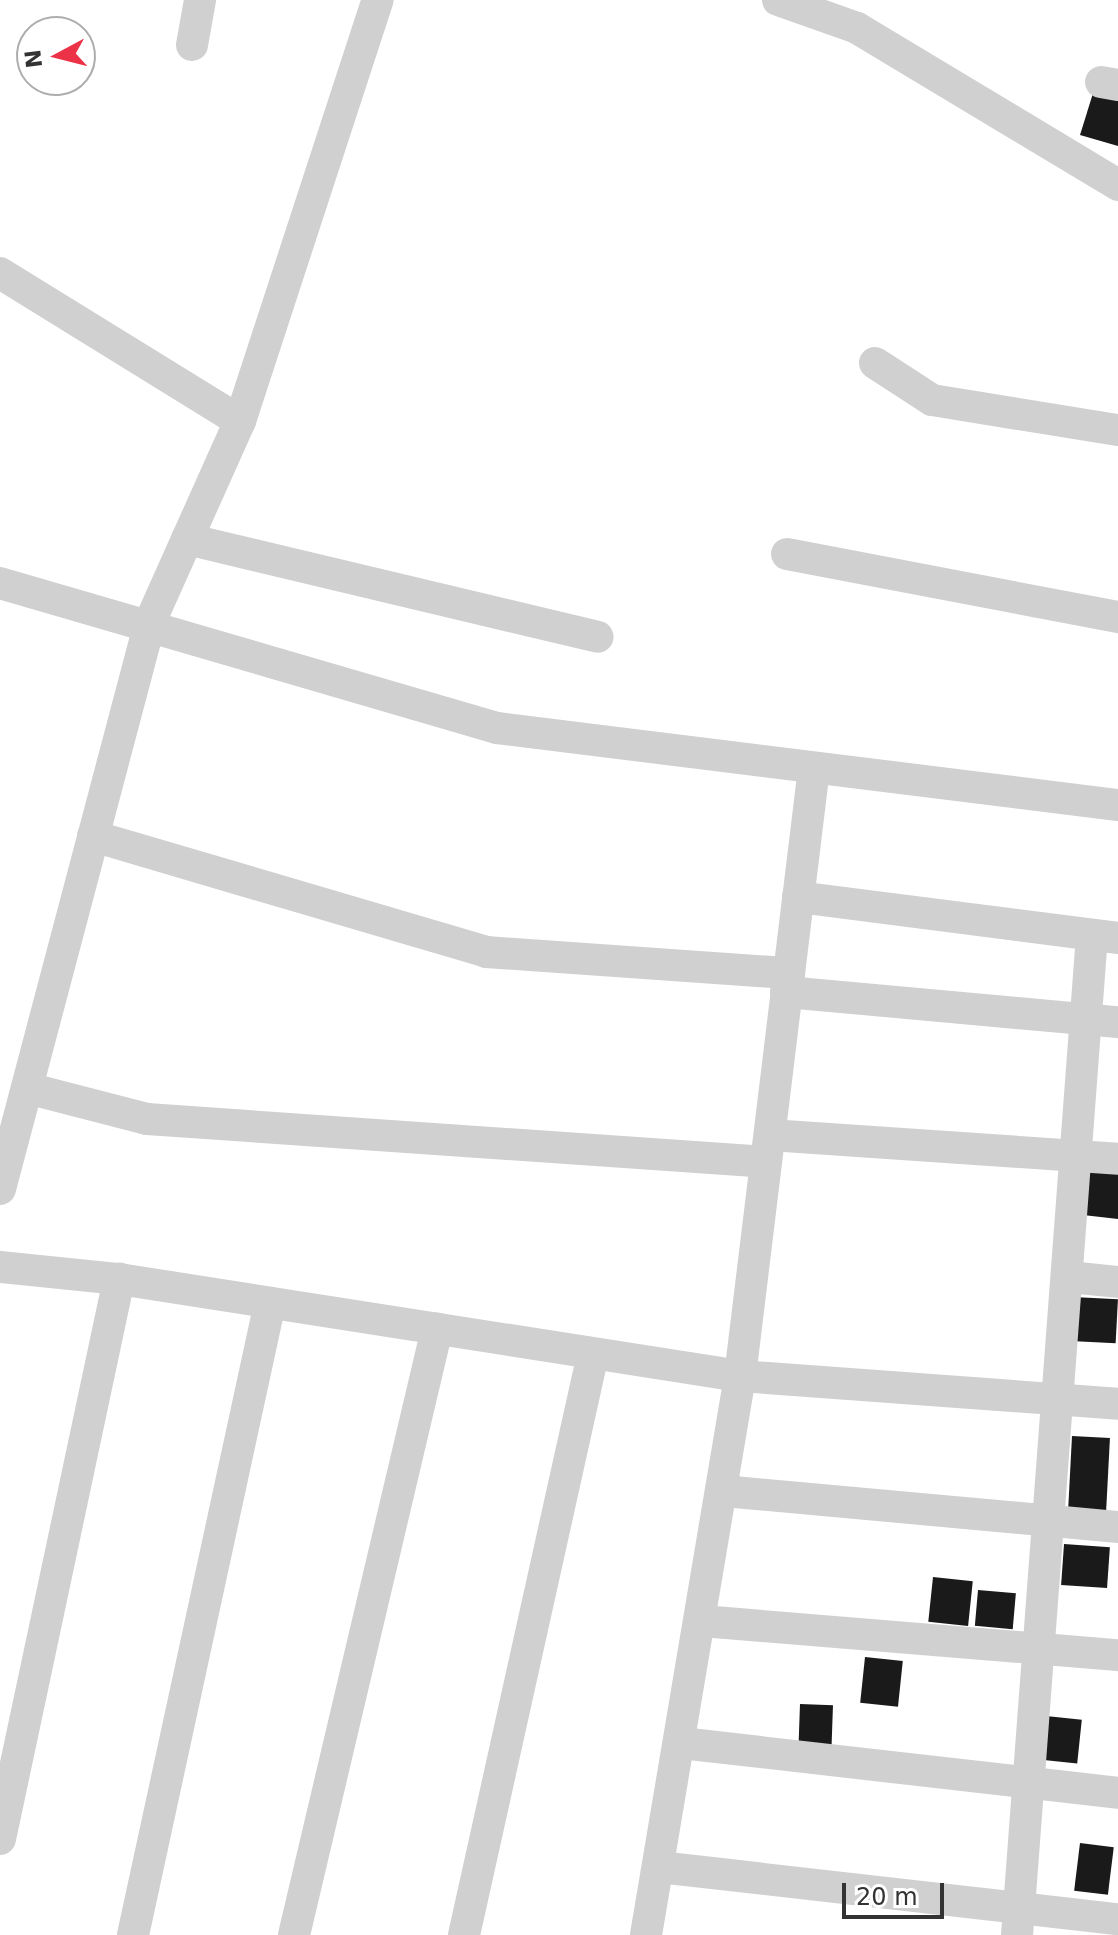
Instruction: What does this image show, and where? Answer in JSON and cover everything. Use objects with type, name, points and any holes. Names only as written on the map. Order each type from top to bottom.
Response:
[{"type":"street","points":[[192,45],[200,0]]},
{"type":"street","points":[[2,1177],[150,622],[240,421],[378,0]]},
{"type":"street","points":[[778,0],[857,28],[1118,185]]},
{"type":"street","points":[[0,273],[240,421]]},
{"type":"street","points":[[875,363],[932,400],[1118,430]]},
{"type":"street","points":[[187,539],[597,637]]},
{"type":"street","points":[[787,554],[1118,617]]},
{"type":"street","points":[[0,583],[150,622],[497,728],[1118,805]]},
{"type":"street","points":[[646,1935],[702,1621],[740,1376],[814,768]]},
{"type":"street","points":[[93,836],[486,952],[788,982],[1104,1021]]},
{"type":"street","points":[[798,897],[1105,937],[1104,1021],[1079,1157],[1019,1921]]},
{"type":"street","points":[[27,1088],[147,1119],[768,1149],[1118,1159]]},
{"type":"street","points":[[0,1267],[119,1279],[740,1376],[1059,1397],[1118,1404]]},
{"type":"street","points":[[1069,1277],[1118,1282]]},
{"type":"street","points":[[0,1839],[119,1279]]},
{"type":"street","points":[[133,1935],[270,1303]]},
{"type":"street","points":[[294,1935],[437,1329]]},
{"type":"street","points":[[464,1935],[593,1354]]},
{"type":"street","points":[[723,1491],[1118,1527]]},
{"type":"street","points":[[702,1621],[1118,1655]]},
{"type":"street","points":[[681,1743],[1118,1793]]},
{"type":"street","points":[[659,1867],[1019,1921],[1118,1919]]},
{"type":"building","points":[[1094,90],[1118,97],[1118,146],[1080,135]]},
{"type":"building","points":[[1087,1169],[1118,1171],[1118,1219],[1083,1215]]},
{"type":"building","points":[[1073,1297],[1118,1299],[1116,1343],[1071,1341]]},
{"type":"building","points":[[1072,1436],[1110,1438],[1106,1511],[1068,1509]]},
{"type":"building","points":[[1064,1544],[1110,1547],[1107,1588],[1061,1585]]},
{"type":"building","points":[[933,1577],[973,1581],[968,1626],[928,1622]]},
{"type":"building","points":[[978,1590],[1016,1593],[1013,1629],[975,1626]]},
{"type":"building","points":[[865,1657],[903,1661],[898,1707],[860,1703]]},
{"type":"building","points":[[800,1704],[833,1705],[831,1748],[798,1747]]},
{"type":"building","points":[[1046,1716],[1082,1720],[1077,1764],[1041,1760]]},
{"type":"building","points":[[1080,1843],[1114,1847],[1108,1895],[1074,1891]]}]
